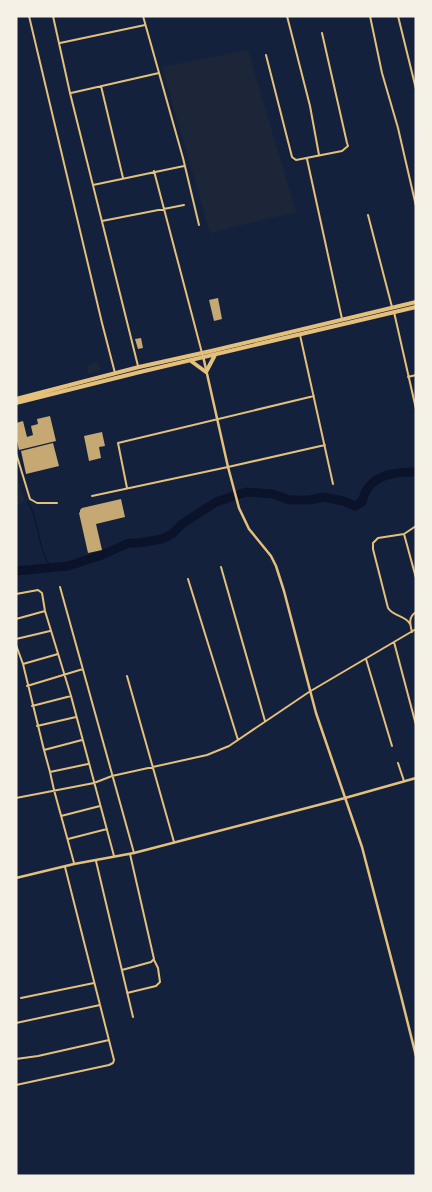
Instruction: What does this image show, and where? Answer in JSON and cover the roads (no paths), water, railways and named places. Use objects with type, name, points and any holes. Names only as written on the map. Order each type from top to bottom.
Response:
[{"type":"highway","points":[[16,404],[139,370],[393,310],[416,302]]},
{"type":"highway","points":[[16,399],[115,373],[191,361],[202,356],[215,355],[342,319],[416,307]]},
{"type":"highway","points":[[191,361],[206,372],[215,355]]},
{"type":"street","points":[[29,16],[115,373]]},
{"type":"street","points":[[53,16],[70,93],[139,370]]},
{"type":"street","points":[[143,16],[199,225]]},
{"type":"street","points":[[287,16],[310,106],[319,155]]},
{"type":"street","points":[[370,16],[382,73],[398,128],[416,206]]},
{"type":"street","points":[[398,16],[416,90]]},
{"type":"street","points":[[59,44],[146,25]]},
{"type":"street","points":[[266,55],[292,158],[296,160],[307,159],[342,151],[348,146],[322,33]]},
{"type":"street","points":[[70,93],[159,73]]},
{"type":"street","points":[[101,86],[123,178]]},
{"type":"street","points":[[307,159],[342,319]]},
{"type":"street","points":[[93,185],[184,166]]},
{"type":"street","points":[[154,171],[202,356],[236,499],[243,519],[271,556],[276,566],[309,692],[362,847],[416,1056]]},
{"type":"street","points":[[102,221],[184,205]]},
{"type":"street","points":[[368,215],[416,409]]},
{"type":"street","points":[[300,332],[333,484]]},
{"type":"street","points":[[408,377],[416,375]]},
{"type":"street","points":[[127,488],[118,443],[314,396]]},
{"type":"street","points":[[92,496],[325,446]]},
{"type":"street","points":[[16,453],[30,499],[37,503],[57,502]]},
{"type":"street","points":[[412,632],[407,619],[394,614],[388,608],[373,543],[378,538],[404,534],[416,526]]},
{"type":"street","points":[[404,534],[416,578]]},
{"type":"street","points":[[221,567],[265,722]]},
{"type":"street","points":[[188,579],[238,740]]},
{"type":"street","points":[[60,587],[134,852]]},
{"type":"street","points":[[16,594],[38,590],[42,593],[45,611],[71,696],[114,856]]},
{"type":"street","points":[[16,619],[45,611]]},
{"type":"street","points":[[410,624],[411,616],[416,612]]},
{"type":"street","points":[[16,798],[94,783],[112,776],[207,755],[229,746],[309,692],[416,630]]},
{"type":"street","points":[[16,639],[52,631]]},
{"type":"street","points":[[394,642],[416,724]]},
{"type":"street","points":[[16,645],[23,664],[32,706],[74,864]]},
{"type":"street","points":[[23,664],[58,654]]},
{"type":"street","points":[[366,659],[392,746]]},
{"type":"street","points":[[27,686],[82,670]]},
{"type":"street","points":[[127,676],[174,842]]},
{"type":"street","points":[[32,706],[71,696]]},
{"type":"street","points":[[38,726],[76,717]]},
{"type":"street","points":[[44,750],[82,740]]},
{"type":"street","points":[[398,763],[404,781]]},
{"type":"street","points":[[50,772],[88,764]]},
{"type":"street","points":[[16,878],[174,842],[416,778]]},
{"type":"street","points":[[61,816],[100,806]]},
{"type":"street","points":[[67,839],[107,829]]},
{"type":"street","points":[[127,993],[156,986],[160,982],[130,853]]},
{"type":"street","points":[[96,860],[133,1017]]},
{"type":"street","points":[[16,1085],[112,1064],[114,1060],[65,867]]},
{"type":"street","points":[[122,970],[154,960]]},
{"type":"street","points":[[21,998],[94,983]]},
{"type":"street","points":[[16,1023],[100,1005]]},
{"type":"street","points":[[16,1059],[109,1040]]},
{"type":"waterway","points":[[16,571],[68,566],[102,555],[129,543],[162,539],[172,534],[182,524],[216,502],[246,492],[273,494],[289,500],[310,500],[323,497],[343,501],[355,506],[362,502],[368,488],[378,479],[390,474],[416,472]]},
{"type":"waterway","points":[[28,502],[35,518],[43,552],[51,568]]}]
